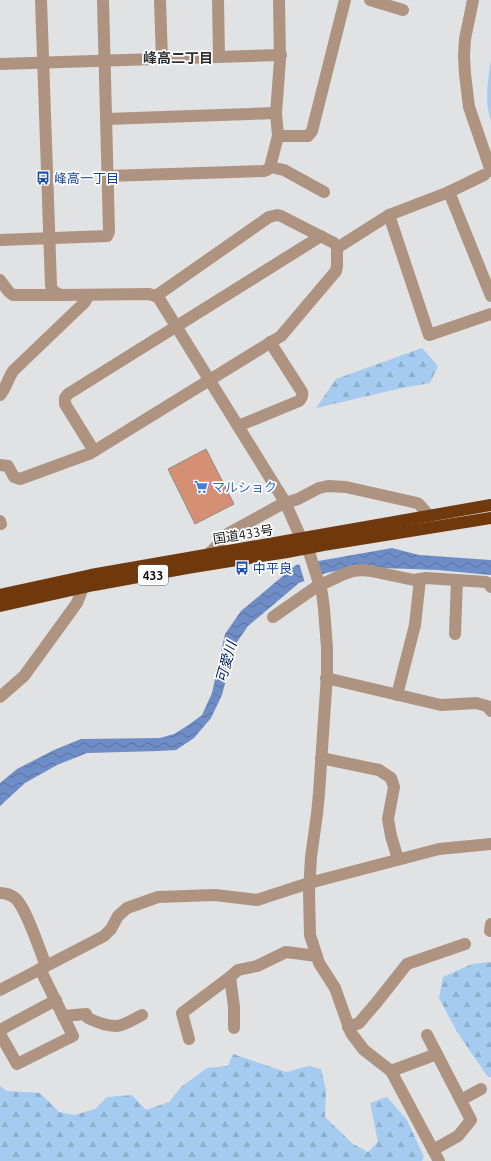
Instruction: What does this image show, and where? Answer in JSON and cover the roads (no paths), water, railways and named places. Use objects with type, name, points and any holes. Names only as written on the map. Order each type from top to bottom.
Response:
[{"type":"highway","name":"国道433号","points":[[0,595],[288,552],[305,551],[429,516],[491,505]]},
{"type":"highway","name":"国道433号","points":[[0,606],[82,582],[208,554],[305,551],[322,545],[491,518]]},
{"type":"street","points":[[41,0],[51,285],[52,290],[56,294],[61,295]]},
{"type":"street","points":[[0,240],[107,236],[109,232],[103,0]]},
{"type":"street","points":[[160,0],[162,59]]},
{"type":"street","points":[[218,0],[219,57]]},
{"type":"street","points":[[108,176],[264,171],[270,167],[278,136],[276,113],[280,56],[279,0]]},
{"type":"street","points":[[278,136],[308,136],[312,131],[345,0]]},
{"type":"street","points":[[370,0],[395,6]]},
{"type":"street","points":[[337,248],[389,216],[449,192],[487,173],[469,107],[465,74],[465,39],[473,0]]},
{"type":"street","points":[[0,64],[280,56]]},
{"type":"street","points":[[106,119],[276,113]]},
{"type":"street","points":[[270,167],[284,170],[324,192]]},
{"type":"street","points":[[449,192],[491,296]]},
{"type":"street","points":[[0,465],[8,466],[14,478],[20,478],[94,451],[283,334],[335,273],[337,266],[337,248],[334,243],[321,236],[281,216],[273,215],[156,296]]},
{"type":"street","points":[[389,216],[429,335],[491,314]]},
{"type":"street","points":[[94,451],[61,398],[321,236]]},
{"type":"street","points":[[0,280],[9,292],[14,295],[149,294],[156,296],[160,300],[286,503],[305,551],[324,609],[327,648],[317,814],[309,883],[310,933],[319,963],[334,988],[351,1034],[364,1050],[391,1070],[439,1161]]},
{"type":"street","points":[[0,395],[5,390],[14,370],[84,303],[89,295]]},
{"type":"street","points":[[238,426],[302,399],[302,392],[270,342]]},
{"type":"street","points":[[208,554],[229,533],[286,503],[298,499],[319,488],[328,486],[337,486],[417,503],[429,516]]},
{"type":"street","points":[[273,617],[316,584],[330,581],[353,571],[362,570],[414,580],[486,582],[491,586]]},
{"type":"street","points":[[397,695],[415,625],[420,579]]},
{"type":"street","points":[[455,634],[457,580]]},
{"type":"street","points":[[0,697],[28,671],[77,603],[82,582]]},
{"type":"street","points":[[326,678],[441,705],[476,703],[490,705]]},
{"type":"street","points":[[321,758],[380,770],[391,778],[394,786],[388,819],[391,836],[398,859]]},
{"type":"street","points":[[0,990],[104,936],[111,929],[118,916],[127,908],[158,896],[215,895],[256,900],[309,883],[439,849],[491,844]]},
{"type":"street","points":[[0,893],[4,893],[15,898],[23,909],[43,968],[73,1036],[17,1064],[0,1034]]},
{"type":"street","points":[[490,931],[491,924]]},
{"type":"street","points":[[348,1027],[359,1023],[407,964],[465,944]]},
{"type":"street","points":[[189,1039],[182,1013],[238,970],[257,966],[286,952],[317,956]]},
{"type":"street","points":[[230,977],[234,1007],[234,1028]]},
{"type":"street","points":[[0,1030],[56,1000]]},
{"type":"street","points":[[63,1016],[86,1014],[88,1018],[92,1020],[116,1026],[130,1022],[142,1015]]},
{"type":"street","points":[[427,1035],[471,1120],[458,1136],[433,1150]]},
{"type":"street","points":[[391,1070],[437,1054]]},
{"type":"street","points":[[461,1100],[481,1090]]},
{"type":"water","name":"可愛川","points":[[392,548],[419,555],[491,560],[491,575],[437,570],[355,567],[326,573],[299,583],[248,626],[235,645],[222,695],[211,718],[194,738],[176,750],[87,753],[57,765],[25,783],[0,806],[0,783],[17,769],[54,750],[81,739],[160,738],[174,734],[202,715],[212,693],[225,634],[241,611],[296,565]]},
{"type":"place","name":"峰高一丁目","points":[[43,178]]},
{"type":"place","name":"マルショク","points":[[201,487]]},
{"type":"place","name":"中平良","points":[[242,568]]},
{"type":"district","name":"峰高二丁目","points":[[178,58]]}]
